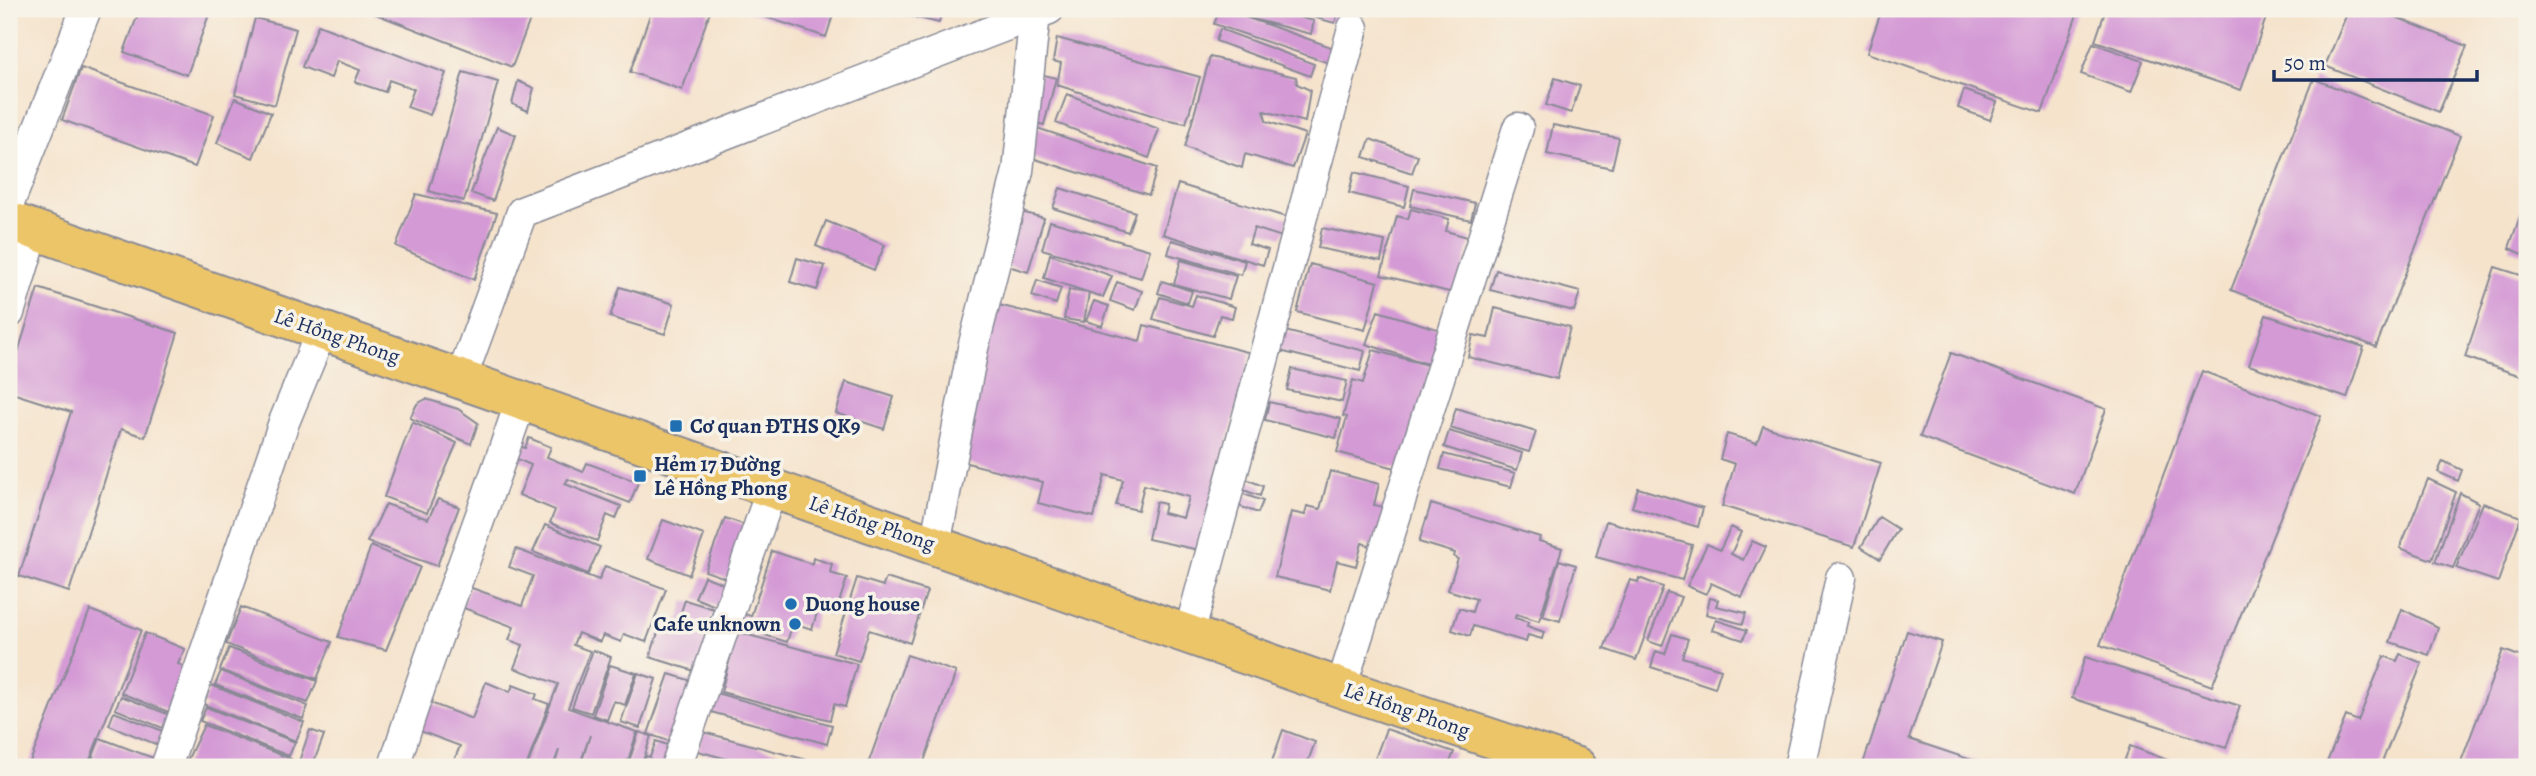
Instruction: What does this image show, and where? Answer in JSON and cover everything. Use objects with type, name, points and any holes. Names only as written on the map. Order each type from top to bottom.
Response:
[{"type":"highway","name":"Lê Hồng Phong","points":[[17,218],[461,379],[1341,688],[1577,767]]},
{"type":"street","points":[[9,313],[17,218],[86,9]]},
{"type":"street","points":[[461,379],[523,212],[1042,11],[1018,171],[973,348],[934,545]]},
{"type":"street","points":[[1189,634],[1353,28]]},
{"type":"street","points":[[1341,688],[1518,128]]},
{"type":"street","points":[[166,767],[284,422],[322,330]]},
{"type":"street","points":[[394,767],[446,608],[493,484],[521,400]]},
{"type":"street","points":[[676,767],[772,488]]},
{"type":"street","points":[[1798,767],[1841,578]]},
{"type":"building","points":[[140,9],[211,9],[187,75],[124,52]]},
{"type":"building","points":[[363,9],[534,9],[512,67]]},
{"type":"building","points":[[652,9],[711,9],[682,90],[630,72]]},
{"type":"building","points":[[741,9],[835,9],[826,37]]},
{"type":"building","points":[[903,9],[942,9],[939,23],[902,14]]},
{"type":"building","points":[[1220,9],[1267,9],[1314,21],[1311,34],[1245,17],[1337,49],[1332,64],[1214,24]]},
{"type":"building","points":[[1283,9],[1339,9],[1335,23]]},
{"type":"building","points":[[1882,9],[2079,9],[2042,113],[1867,53]]},
{"type":"building","points":[[2106,9],[2269,9],[2241,90],[2095,41]]},
{"type":"building","points":[[2349,9],[2376,9],[2467,46],[2439,112],[2325,66]]},
{"type":"building","points":[[255,18],[296,29],[275,105],[235,94]]},
{"type":"building","points":[[318,25],[446,73],[430,115],[407,107],[414,89],[389,80],[385,92],[355,82],[360,70],[337,61],[331,78],[302,67]]},
{"type":"building","points":[[1220,29],[1314,64],[1310,76],[1216,41]]},
{"type":"building","points":[[1057,38],[1200,77],[1186,123],[1164,119],[1057,85],[1061,63],[1053,61]]},
{"type":"building","points":[[2093,43],[2143,61],[2131,92],[2081,74]]},
{"type":"building","points":[[1210,57],[1296,77],[1297,84],[1310,90],[1305,122],[1264,111],[1266,121],[1305,134],[1293,168],[1245,154],[1242,168],[1185,147]]},
{"type":"building","points":[[81,68],[214,115],[195,167],[62,120]]},
{"type":"building","points":[[463,72],[498,82],[464,201],[429,191]]},
{"type":"building","points":[[1040,74],[1056,78],[1044,125],[1029,121]]},
{"type":"building","points":[[1555,78],[1580,86],[1571,113],[1546,105]]},
{"type":"building","points":[[2314,79],[2460,136],[2376,347],[2231,290]]},
{"type":"building","points":[[518,81],[534,88],[528,111],[512,104]]},
{"type":"building","points":[[1964,90],[1997,102],[1990,120],[1958,108]]},
{"type":"building","points":[[1067,94],[1159,129],[1149,158],[1056,123]]},
{"type":"building","points":[[235,98],[271,113],[253,158],[217,143]]},
{"type":"building","points":[[1553,125],[1619,138],[1612,168],[1547,154]]},
{"type":"building","points":[[497,127],[516,135],[493,201],[471,193]]},
{"type":"building","points":[[1037,128],[1157,168],[1149,195],[1026,156]]},
{"type":"building","points":[[1370,139],[1418,156],[1412,173],[1364,157]]},
{"type":"building","points":[[1354,172],[1409,186],[1404,207],[1349,193]]},
{"type":"building","points":[[1178,184],[1289,218],[1282,237],[1254,228],[1249,244],[1268,250],[1263,265],[1163,234]]},
{"type":"building","points":[[1060,188],[1135,212],[1128,232],[1053,208]]},
{"type":"building","points":[[1414,189],[1475,203],[1471,220],[1410,206]]},
{"type":"building","points":[[416,194],[497,213],[474,280],[396,246]]},
{"type":"building","points":[[2527,196],[2527,256],[2509,248]]},
{"type":"building","points":[[1411,209],[1449,219],[1446,231],[1471,238],[1457,294],[1381,275],[1397,216],[1408,219]]},
{"type":"building","points":[[1021,212],[1044,218],[1028,272],[1005,265]]},
{"type":"building","points":[[826,221],[885,245],[874,270],[816,246]]},
{"type":"building","points":[[1050,221],[1150,250],[1141,278],[1042,249]]},
{"type":"building","points":[[1322,228],[1385,241],[1381,261],[1318,248]]},
{"type":"building","points":[[1172,240],[1245,261],[1241,275],[1168,254]]},
{"type":"building","points":[[1050,254],[1112,276],[1103,297],[1044,278]]},
{"type":"building","points":[[797,258],[825,266],[817,290],[790,282]]},
{"type":"building","points":[[1181,260],[1236,276],[1229,299],[1174,284]]},
{"type":"building","points":[[1310,264],[1378,282],[1365,330],[1297,312]]},
{"type":"building","points":[[2495,267],[2527,277],[2527,378],[2465,357]]},
{"type":"building","points":[[1496,270],[1580,292],[1574,311],[1490,290]]},
{"type":"building","points":[[1037,280],[1061,288],[1056,304],[1032,296]]},
{"type":"building","points":[[1162,281],[1192,291],[1188,303],[1158,293]]},
{"type":"building","points":[[1117,282],[1142,291],[1135,310],[1110,301]]},
{"type":"building","points":[[620,287],[674,304],[665,334],[610,317]]},
{"type":"building","points":[[38,288],[178,333],[145,437],[121,429],[69,592],[19,576],[71,412],[9,392],[9,381]]},
{"type":"building","points":[[1069,290],[1089,293],[1084,322],[1064,319]]},
{"type":"building","points":[[1196,295],[1235,307],[1232,318],[1220,315],[1213,336],[1153,319],[1160,297],[1192,306]]},
{"type":"building","points":[[1094,301],[1109,306],[1102,326],[1086,321]]},
{"type":"building","points":[[995,304],[1140,341],[1144,325],[1251,353],[1199,550],[1148,539],[1156,502],[1165,504],[1163,513],[1183,518],[1189,497],[1144,485],[1138,510],[1116,505],[1123,480],[1105,475],[1094,517],[1038,503],[1043,482],[955,460]]},
{"type":"building","points":[[1495,308],[1570,327],[1557,379],[1468,357],[1473,335],[1488,338]]},
{"type":"building","points":[[1378,311],[1447,332],[1440,368],[1366,344]]},
{"type":"building","points":[[2266,315],[2364,347],[2347,398],[2249,365]]},
{"type":"building","points":[[1281,330],[1365,351],[1360,371],[1276,350]]},
{"type":"building","points":[[1373,350],[1431,366],[1406,471],[1337,452],[1347,417],[1343,416],[1353,380],[1363,383]]},
{"type":"building","points":[[1951,353],[2106,409],[2075,494],[1920,437]]},
{"type":"building","points":[[1292,369],[1347,381],[1342,402],[1287,390]]},
{"type":"building","points":[[2202,371],[2321,416],[2212,686],[2100,645]]},
{"type":"building","points":[[846,382],[894,397],[884,429],[836,413]]},
{"type":"building","points":[[426,399],[458,409],[478,423],[471,444],[410,418],[417,404]]},
{"type":"building","points":[[1269,402],[1341,419],[1336,438],[1265,420]]},
{"type":"building","points":[[1456,408],[1536,432],[1529,452],[1450,428]]},
{"type":"building","points":[[412,422],[457,443],[427,513],[384,497]]},
{"type":"building","points":[[1763,426],[1881,463],[1854,547],[1722,506],[1735,464],[1720,459],[1727,434],[1757,443]]},
{"type":"building","points":[[1449,431],[1522,453],[1517,470],[1444,447]]},
{"type":"building","points":[[529,438],[551,447],[547,457],[583,472],[587,463],[638,482],[630,503],[568,479],[565,484],[621,506],[616,519],[607,515],[597,541],[550,523],[555,510],[519,495],[531,465],[510,456],[514,444],[525,448]]},
{"type":"building","points":[[1444,454],[1515,473],[1511,487],[1440,469]]},
{"type":"building","points":[[2443,461],[2462,470],[2458,481],[2438,472]]},
{"type":"building","points":[[1330,471],[1379,484],[1374,505],[1392,509],[1372,546],[1362,543],[1356,566],[1337,561],[1330,590],[1275,577],[1291,512],[1305,515],[1307,506],[1320,509]]},
{"type":"building","points":[[1241,477],[1263,486],[1260,496],[1238,488]]},
{"type":"building","points":[[2428,479],[2456,492],[2432,560],[2400,548]]},
{"type":"building","points":[[1638,488],[1703,508],[1698,527],[1632,507]]},
{"type":"building","points":[[1238,492],[1263,501],[1258,513],[1233,504]]},
{"type":"building","points":[[2460,493],[2479,503],[2453,568],[2435,562]]},
{"type":"building","points":[[438,499],[459,507],[437,566],[367,542],[386,504],[428,519]]},
{"type":"building","points":[[2483,503],[2521,517],[2498,582],[2456,568]]},
{"type":"building","points":[[1431,504],[1540,537],[1539,541],[1562,548],[1539,621],[1516,614],[1515,618],[1544,632],[1542,639],[1528,635],[1526,642],[1473,626],[1470,636],[1452,630],[1459,608],[1472,612],[1476,599],[1448,590],[1458,559],[1454,557],[1455,553],[1419,542]]},
{"type":"building","points":[[1879,517],[1898,529],[1880,559],[1861,547]]},
{"type":"building","points":[[725,518],[754,528],[734,581],[705,571]]},
{"type":"building","points":[[663,520],[704,535],[689,575],[648,559]]},
{"type":"building","points":[[1606,521],[1692,545],[1682,580],[1596,557]]},
{"type":"building","points":[[545,525],[600,547],[588,574],[533,552]]},
{"type":"building","points":[[1731,527],[1741,532],[1731,554],[1743,560],[1752,541],[1766,547],[1742,597],[1711,583],[1706,594],[1687,586],[1707,544],[1720,550]]},
{"type":"building","points":[[371,546],[420,567],[386,650],[338,637]]},
{"type":"building","points":[[516,549],[599,580],[605,566],[666,589],[646,642],[624,634],[621,642],[603,635],[600,642],[578,633],[573,645],[590,651],[568,708],[637,732],[626,767],[580,767],[590,735],[579,767],[554,767],[559,750],[553,767],[527,767],[558,684],[514,668],[523,645],[509,640],[514,627],[461,607],[469,587],[522,606],[533,576],[509,567]]},
{"type":"building","points":[[772,551],[812,564],[813,558],[832,564],[830,573],[847,578],[835,615],[818,610],[812,629],[793,623],[787,642],[736,626],[740,613],[751,616]]},
{"type":"building","points":[[1559,560],[1576,565],[1560,621],[1543,616]]},
{"type":"building","points":[[704,576],[735,588],[726,610],[695,598]]},
{"type":"building","points":[[857,578],[883,586],[886,578],[927,591],[910,643],[869,630],[859,661],[833,653]]},
{"type":"building","points":[[1639,578],[1663,587],[1636,660],[1604,649],[1630,580],[1638,582]]},
{"type":"building","points":[[1667,592],[1681,597],[1662,646],[1648,641]]},
{"type":"building","points":[[1710,598],[1718,600],[1716,606],[1746,613],[1743,624],[1706,614]]},
{"type":"building","points":[[685,600],[714,609],[708,626],[719,629],[704,674],[650,657],[662,620],[677,624]]},
{"type":"building","points":[[241,607],[332,642],[317,679],[226,644]]},
{"type":"building","points":[[2402,609],[2438,627],[2429,655],[2390,642]]},
{"type":"building","points":[[90,610],[141,630],[87,767],[28,767]]},
{"type":"building","points":[[1716,620],[1747,630],[1743,640],[1712,630]]},
{"type":"building","points":[[1907,631],[1942,642],[1909,739],[1978,762],[1976,767],[1862,767]]},
{"type":"building","points":[[737,632],[857,664],[845,707],[834,704],[830,720],[721,692]]},
{"type":"building","points":[[145,633],[185,649],[178,664],[186,667],[180,679],[194,685],[181,717],[121,693]]},
{"type":"building","points":[[1672,634],[1688,639],[1682,657],[1721,669],[1715,688],[1651,667],[1656,651],[1665,654]]},
{"type":"building","points":[[229,648],[317,681],[308,703],[220,670]]},
{"type":"building","points":[[593,650],[611,657],[591,713],[572,707]]},
{"type":"building","points":[[2503,650],[2527,659],[2527,767],[2459,767]]},
{"type":"building","points":[[2400,654],[2422,663],[2380,767],[2325,767],[2346,716],[2358,721],[2384,656],[2397,661]]},
{"type":"building","points":[[907,655],[956,672],[922,767],[867,767]]},
{"type":"building","points":[[2085,657],[2240,706],[2226,748],[2072,698]]},
{"type":"building","points":[[610,665],[636,673],[625,705],[614,701],[607,720],[593,715]]},
{"type":"building","points":[[221,671],[308,706],[303,719],[215,685]]},
{"type":"building","points":[[638,673],[656,679],[640,728],[621,722]]},
{"type":"building","points":[[669,674],[692,681],[677,744],[648,734]]},
{"type":"building","points":[[486,682],[510,692],[513,685],[537,694],[535,699],[549,704],[526,767],[466,767],[453,763],[460,746],[417,730],[428,702],[472,719]]},
{"type":"building","points":[[211,685],[304,722],[296,741],[203,704]]},
{"type":"building","points":[[716,693],[832,725],[827,744],[711,712]]},
{"type":"building","points":[[121,696],[178,718],[173,732],[115,709]]},
{"type":"building","points":[[206,707],[295,742],[289,756],[200,721]]},
{"type":"building","points":[[114,712],[171,734],[165,748],[109,725]]},
{"type":"building","points":[[204,725],[291,759],[288,767],[184,767]]},
{"type":"building","points":[[1386,729],[1454,752],[1448,767],[1372,767]]},
{"type":"building","points":[[310,730],[324,735],[312,767],[307,767],[298,764]]},
{"type":"building","points":[[1283,730],[1315,742],[1306,767],[1270,767]]},
{"type":"building","points":[[639,732],[651,736],[641,767],[627,767]]},
{"type":"building","points":[[703,732],[811,761],[810,767],[756,767],[698,751]]},
{"type":"building","points":[[100,738],[164,762],[162,767],[89,767]]},
{"type":"building","points":[[656,741],[670,746],[668,767],[642,767],[646,756],[650,757]]},
{"type":"building","points":[[2130,746],[2186,767],[2122,767]]},
{"type":"place","name":"Cơ quan ĐTHS QK9","points":[[676,426]]},
{"type":"place","name":"Hẻm 17 Đường Lê Hồng Phong","points":[[640,476]]},
{"type":"place","name":"Duong house","points":[[791,604]]},
{"type":"place","name":"Cafe unknown","points":[[795,624]]}]
